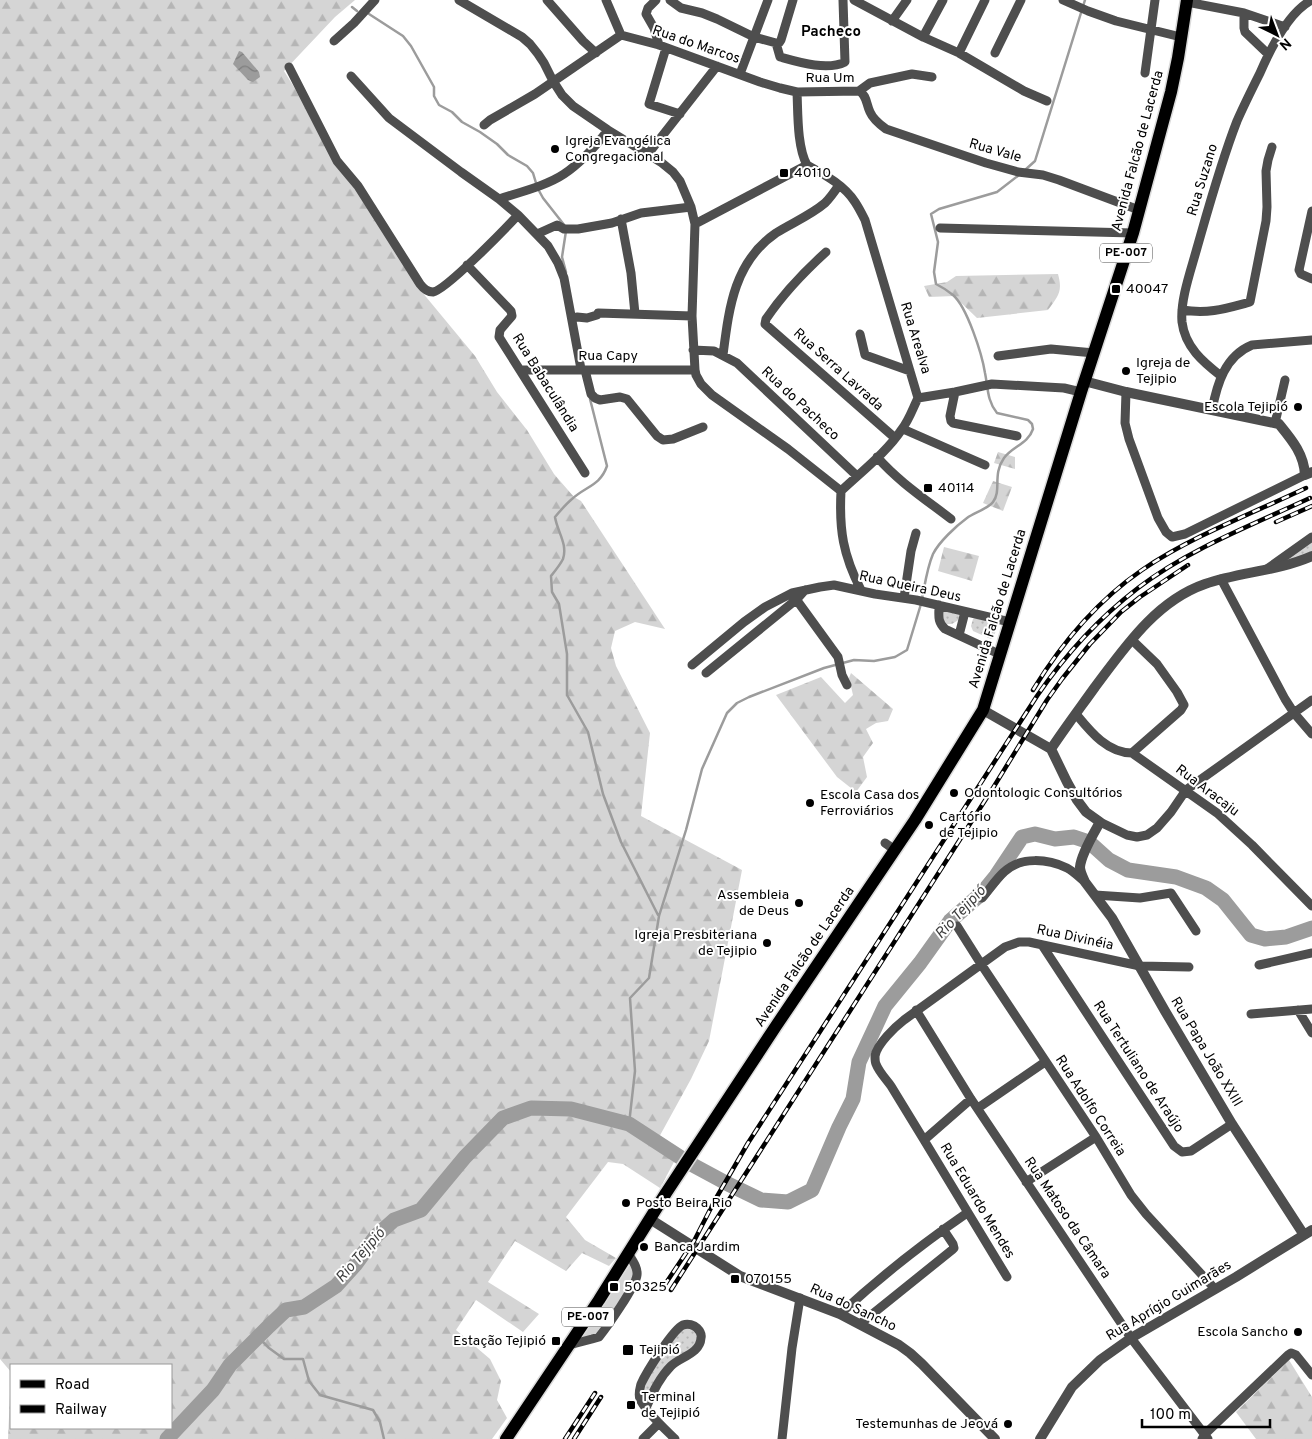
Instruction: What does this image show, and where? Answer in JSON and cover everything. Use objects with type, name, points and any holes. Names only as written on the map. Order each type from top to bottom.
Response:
[{"type":"main road","name":"Avenida Falcão de Lacerda","points":[[650,1219],[780,1020],[890,846],[915,820],[983,710],[1139,210],[1171,92],[1187,1]]},
{"type":"main road","name":"PE-007","points":[[506,1439],[599,1300],[650,1219]]},
{"type":"street","points":[[334,41],[375,0]]},
{"type":"street","points":[[459,0],[522,37],[530,44],[544,63],[562,95],[573,106],[673,172],[692,207],[696,224],[692,316],[696,376],[712,396],[788,449],[841,491]]},
{"type":"street","points":[[547,0],[596,53]]},
{"type":"street","points":[[484,125],[535,94],[621,35],[606,0]]},
{"type":"street","points":[[656,0],[648,8],[646,14],[662,46],[649,104],[680,114]]},
{"type":"street","points":[[670,0],[681,8],[702,13],[754,37],[777,43]]},
{"type":"street","points":[[740,74],[768,0]]},
{"type":"street","points":[[793,0],[777,43],[780,57],[810,65],[840,64],[845,62],[843,0]]},
{"type":"street","points":[[854,0],[923,38],[958,53],[1046,101]]},
{"type":"street","points":[[892,21],[907,0]]},
{"type":"street","points":[[923,38],[943,0]]},
{"type":"street","points":[[958,53],[985,0]]},
{"type":"street","points":[[995,53],[1021,0]]},
{"type":"street","points":[[1063,0],[1116,21],[1181,37]]},
{"type":"street","points":[[1145,73],[1155,0]]},
{"type":"street","name":"Rua Suzano","points":[[1221,376],[1204,362],[1189,345],[1183,328],[1182,310],[1186,291],[1228,146],[1243,108],[1268,54],[1300,8],[1312,0]]},
{"type":"street","points":[[1187,1],[1244,13],[1285,28]]},
{"type":"street","points":[[1244,13],[1245,32],[1268,54]]},
{"type":"street","name":"Rua do Marcos","points":[[621,35],[662,46],[766,84],[797,92]]},
{"type":"street","points":[[648,154],[717,66]]},
{"type":"street","points":[[288,67],[337,161],[358,186],[424,289],[429,292],[435,292],[441,288],[518,215]]},
{"type":"street","points":[[861,91],[870,83],[912,74],[932,77]]},
{"type":"street","points":[[351,76],[389,118],[499,199],[518,215],[548,246],[564,278],[583,370],[591,394],[595,398],[600,400],[620,397],[627,399],[657,436],[663,440],[703,427]]},
{"type":"street","name":"Rua Vale","points":[[861,91],[874,119],[886,129],[1018,172],[1044,175],[1139,210]]},
{"type":"street","name":"Rua Um","points":[[797,92],[861,91]]},
{"type":"street","points":[[696,224],[807,165],[802,150],[797,92]]},
{"type":"street","points":[[499,199],[563,175],[596,146],[608,130]]},
{"type":"street","points":[[1182,310],[1203,312],[1250,302],[1266,221],[1266,171],[1272,147]]},
{"type":"street","name":"Rua Arealva","points":[[807,165],[839,185],[855,201],[865,220],[918,398]]},
{"type":"street","points":[[693,350],[714,351],[722,355],[732,296],[737,282],[752,256],[768,239],[817,209],[839,185]]},
{"type":"street","points":[[537,234],[557,225],[568,230],[612,223],[641,213],[692,207]]},
{"type":"street","points":[[1311,217],[1300,272],[1302,275],[1312,279]]},
{"type":"street","points":[[621,219],[631,273],[635,314]]},
{"type":"street","points":[[940,228],[1132,233]]},
{"type":"street","name":"Rua Serra Lavrada","points":[[826,252],[789,289],[765,322],[767,327],[803,356],[831,383],[895,438]]},
{"type":"street","name":"Rua Babaculândia","points":[[467,265],[512,314],[499,334],[585,473]]},
{"type":"street","points":[[577,317],[587,318],[598,313],[692,316]]},
{"type":"street","points":[[860,334],[866,355],[910,371]]},
{"type":"street","points":[[1212,410],[1221,376],[1236,355],[1243,349],[1252,345],[1312,340]]},
{"type":"street","points":[[998,356],[1051,349],[1094,353]]},
{"type":"street","name":"Rua do Pacheco","points":[[722,355],[737,364],[857,476]]},
{"type":"street","name":"Rua Capy","points":[[520,370],[695,370]]},
{"type":"street","points":[[1277,424],[1284,380]]},
{"type":"street","points":[[861,590],[853,574],[844,546],[840,513],[841,491],[895,438],[902,429],[918,398],[987,385],[1064,388],[1083,386],[1126,392],[1277,424],[1294,442],[1309,474],[1185,534],[1172,538],[1158,518],[1129,439],[1125,423],[1126,392]]},
{"type":"street","points":[[955,392],[950,416],[953,423],[1017,436]]},
{"type":"street","points":[[902,429],[985,465]]},
{"type":"street","points":[[877,457],[906,486],[951,519]]},
{"type":"street","points":[[904,598],[911,551],[916,533]]},
{"type":"street","points":[[1266,570],[1312,537]]},
{"type":"street","points":[[1051,749],[1132,640],[1168,603],[1204,584],[1297,562],[1312,556]]},
{"type":"street","points":[[1221,579],[1294,713],[1312,734]]},
{"type":"street","name":"Rua Queira Deus","points":[[692,666],[744,622],[765,607],[805,590],[834,585],[937,604],[1010,622]]},
{"type":"street","points":[[794,596],[836,652],[840,661],[841,672],[847,685]]},
{"type":"street","name":"Rua Queira Deus","points":[[706,672],[794,596]]},
{"type":"street","points":[[937,604],[940,624],[945,629],[999,654]]},
{"type":"street","points":[[959,635],[965,612]]},
{"type":"street","points":[[1132,640],[1156,664],[1184,704],[1181,710],[1132,754]]},
{"type":"street","points":[[983,710],[1051,749],[1077,800],[1086,812],[1100,822],[1127,835],[1138,837],[1147,835],[1157,828],[1186,790],[1312,700]]},
{"type":"street","name":"Rua Aracaju","points":[[1076,714],[1089,729],[1110,747],[1132,754],[1186,790],[1232,826],[1312,906]]},
{"type":"street","name":"Rua Papa João XXIII","points":[[1085,882],[1080,866],[1090,839],[1100,822]]},
{"type":"street","name":"Rua Papa João XXIII","points":[[982,898],[1005,871],[1016,864],[1028,860],[1056,864],[1068,868],[1085,882],[1112,918],[1232,1124],[1308,1232]]},
{"type":"street","points":[[1096,895],[1140,898],[1172,893],[1196,931]]},
{"type":"street","name":"Rua Adolfo Correia","points":[[958,926],[1132,1195],[1146,1214],[1215,1289]]},
{"type":"street","name":"Rua Divinéia","points":[[916,1010],[1005,947],[1013,944],[1029,942],[1140,966],[1189,967]]},
{"type":"street","name":"Rua Tertuliano de Araújo","points":[[1042,945],[1178,1150],[1185,1152],[1190,1150],[1232,1124]]},
{"type":"street","points":[[1259,965],[1312,953]]},
{"type":"street","points":[[1251,1014],[1312,1009]]},
{"type":"street","name":"Rua Matoso da Câmara","points":[[916,1010],[971,1099],[1131,1338],[1205,1437]]},
{"type":"street","name":"Rua Eduardo Mendes","points":[[916,1010],[894,1028],[876,1052],[874,1057],[875,1063],[1007,1277]]},
{"type":"street","points":[[1298,1010],[1312,1033]]},
{"type":"street","points":[[978,1108],[1046,1062]]},
{"type":"street","name":"Rua Eduardo Mendes","points":[[924,1140],[971,1099]]},
{"type":"street","points":[[1026,1182],[1096,1137]]},
{"type":"street","points":[[840,1314],[901,1261],[967,1213]]},
{"type":"street","name":"Rua do Sancho","points":[[650,1219],[740,1276],[840,1314],[910,1353],[995,1439]]},
{"type":"street","points":[[860,1324],[954,1248],[954,1244],[944,1229]]},
{"type":"street","name":"Rua Aprígio Guimarães","points":[[1040,1439],[1072,1387],[1100,1360],[1131,1338],[1308,1232]]},
{"type":"street","points":[[569,1344],[592,1340],[598,1336],[624,1300],[635,1282],[637,1273],[628,1253]]},
{"type":"street","points":[[782,1439],[792,1348],[800,1298]]},
{"type":"street","points":[[646,1408],[650,1396],[672,1365],[690,1354],[700,1344],[701,1333],[692,1325],[682,1325],[675,1331],[642,1383],[639,1394],[646,1408],[675,1439]]},
{"type":"street","points":[[1205,1437],[1288,1355],[1294,1353],[1312,1375]]},
{"type":"street","points":[[642,1439],[660,1423]]},
{"type":"green space","points":[[0,0],[355,0],[335,17],[284,71],[422,292],[475,356],[497,392],[527,430],[554,474],[574,497],[581,501],[665,629],[635,622],[615,631],[611,648],[616,666],[650,733],[641,816],[742,870],[709,1041],[691,1079],[658,1139],[674,1162],[660,1188],[623,1164],[608,1162],[566,1217],[585,1240],[616,1258],[609,1266],[582,1253],[566,1271],[515,1241],[488,1282],[539,1314],[523,1332],[476,1300],[456,1330],[490,1359],[501,1381],[497,1400],[507,1418],[492,1439],[8,1439],[10,1394],[10,1429],[172,1429],[172,1364],[10,1364],[10,1371],[0,1359]]},
{"type":"green space","points":[[1058,274],[1059,294],[1048,310],[977,318],[954,296],[929,297],[924,286],[947,282],[956,276]]},
{"type":"green space","points":[[998,452],[1015,457],[1015,469],[994,463]]},
{"type":"green space","points":[[993,481],[1012,487],[1003,511],[983,503]]},
{"type":"green space","points":[[1312,539],[1312,551],[1296,558],[1286,559]]},
{"type":"green space","points":[[944,547],[979,556],[972,581],[938,571]]},
{"type":"green space","points":[[943,608],[961,613],[960,619],[952,624],[947,624],[943,619]]},
{"type":"green space","points":[[975,618],[995,622],[997,628],[993,638],[991,639],[973,631],[971,626]]},
{"type":"green space","points":[[851,673],[893,709],[888,721],[876,723],[866,729],[873,743],[863,757],[867,777],[856,792],[837,777],[776,695],[821,677],[845,703],[853,695],[849,678]]},
{"type":"green space","points":[[632,1262],[636,1271],[633,1285],[598,1337],[576,1341]]},
{"type":"green space","points":[[690,1325],[701,1339],[672,1366],[644,1407],[638,1393],[674,1330]]},
{"type":"green space","points":[[1289,1360],[1312,1397],[1312,1439],[1256,1439],[1236,1412]]},
{"type":"water","points":[[239,51],[259,72],[260,77],[253,82],[248,80],[233,64]]},
{"type":"waterway","points":[[1025,170],[1035,161],[1085,0]]},
{"type":"waterway","points":[[352,7],[357,11]]},
{"type":"waterway","points":[[369,14],[403,36],[411,46],[434,87],[434,96],[439,105],[497,144],[508,155],[527,166],[533,173],[536,183]]},
{"type":"waterway","points":[[922,599],[929,565],[939,544],[963,521],[993,502],[997,492],[1000,464],[1008,454],[1028,438],[1033,429],[1032,424],[1028,420],[997,413],[991,404],[981,354],[968,320],[953,295],[936,284],[934,272],[938,242],[931,214],[939,209],[997,192],[1019,175]]},
{"type":"waterway","points":[[538,189],[565,226]]},
{"type":"waterway","points":[[566,231],[562,257],[566,272]]},
{"type":"waterway","points":[[590,399],[607,466],[597,482],[572,499],[555,517],[564,553],[562,561],[551,576],[552,592],[559,604],[567,654],[567,695],[588,732],[603,794],[621,842],[658,915]]},
{"type":"waterway","points":[[629,1124],[635,1071],[630,998],[649,978],[659,916],[686,830],[702,769],[727,713],[737,703],[749,697],[824,668],[854,660],[874,661],[895,657],[907,650],[921,604]]},
{"type":"waterway","name":"Rio Tejipió","points":[[167,1439],[213,1390],[230,1365],[269,1326],[286,1310],[304,1307],[336,1286],[355,1265],[376,1236],[394,1220],[421,1210],[465,1157],[503,1118],[531,1108],[571,1109],[629,1124],[689,1163],[761,1200],[788,1202],[812,1190],[853,1099],[859,1062],[885,1006],[920,963],[950,921],[982,893],[996,876],[1022,837],[1035,834],[1055,839],[1074,837],[1089,842],[1109,860],[1128,870],[1176,877],[1206,888],[1223,900],[1251,935],[1265,939],[1286,937],[1312,928]]},
{"type":"waterway","points":[[258,1337],[284,1359],[303,1359],[309,1381],[320,1395],[373,1410],[380,1422],[384,1439]]},
{"type":"railway","points":[[1033,690],[1081,624],[1110,595],[1142,570],[1181,546],[1306,488]]},
{"type":"railway","points":[[664,1286],[694,1241],[748,1143],[1037,696],[1059,666],[1083,638],[1110,612],[1158,574],[1221,538],[1310,498]]},
{"type":"railway","points":[[1276,522],[1312,506]]},
{"type":"railway","points":[[671,1290],[993,788],[1047,700],[1090,644],[1121,612],[1188,565]]},
{"type":"railway","points":[[565,1439],[595,1393]]},
{"type":"railway","points":[[574,1439],[601,1397]]},
{"type":"place","name":"Igreja Evangélica Congregacional","points":[[555,149]]},
{"type":"place","name":"40110","points":[[784,173]]},
{"type":"place","name":"40047","points":[[1116,289]]},
{"type":"place","name":"Igreja de Tejipio","points":[[1126,371]]},
{"type":"place","name":"Escola Tejipió","points":[[1298,407]]},
{"type":"place","name":"40114","points":[[928,488]]},
{"type":"place","name":"Odontologic Consultórios","points":[[954,793]]},
{"type":"place","name":"Escola Casa dos Ferroviários","points":[[810,803]]},
{"type":"place","name":"Cartório de Tejipio","points":[[929,825]]},
{"type":"place","name":"Assembleia de Deus","points":[[799,903]]},
{"type":"place","name":"Igreja Presbiteriana de Tejipio","points":[[767,943]]},
{"type":"place","name":"Posto Beira Rio","points":[[626,1203]]},
{"type":"place","name":"Banca Jardim","points":[[644,1247]]},
{"type":"place","name":"070155","points":[[735,1279]]},
{"type":"place","name":"50325","points":[[614,1287]]},
{"type":"place","name":"Escola Sancho","points":[[1298,1332]]},
{"type":"place","name":"Estação Tejipió","points":[[556,1341]]},
{"type":"place","name":"Tejipió","points":[[628,1350]]},
{"type":"place","name":"Terminal de Tejipió","points":[[631,1405]]},
{"type":"place","name":"Testemunhas de Jeová","points":[[1008,1424]]},
{"type":"district","name":"Pacheco","points":[[831,32]]}]
